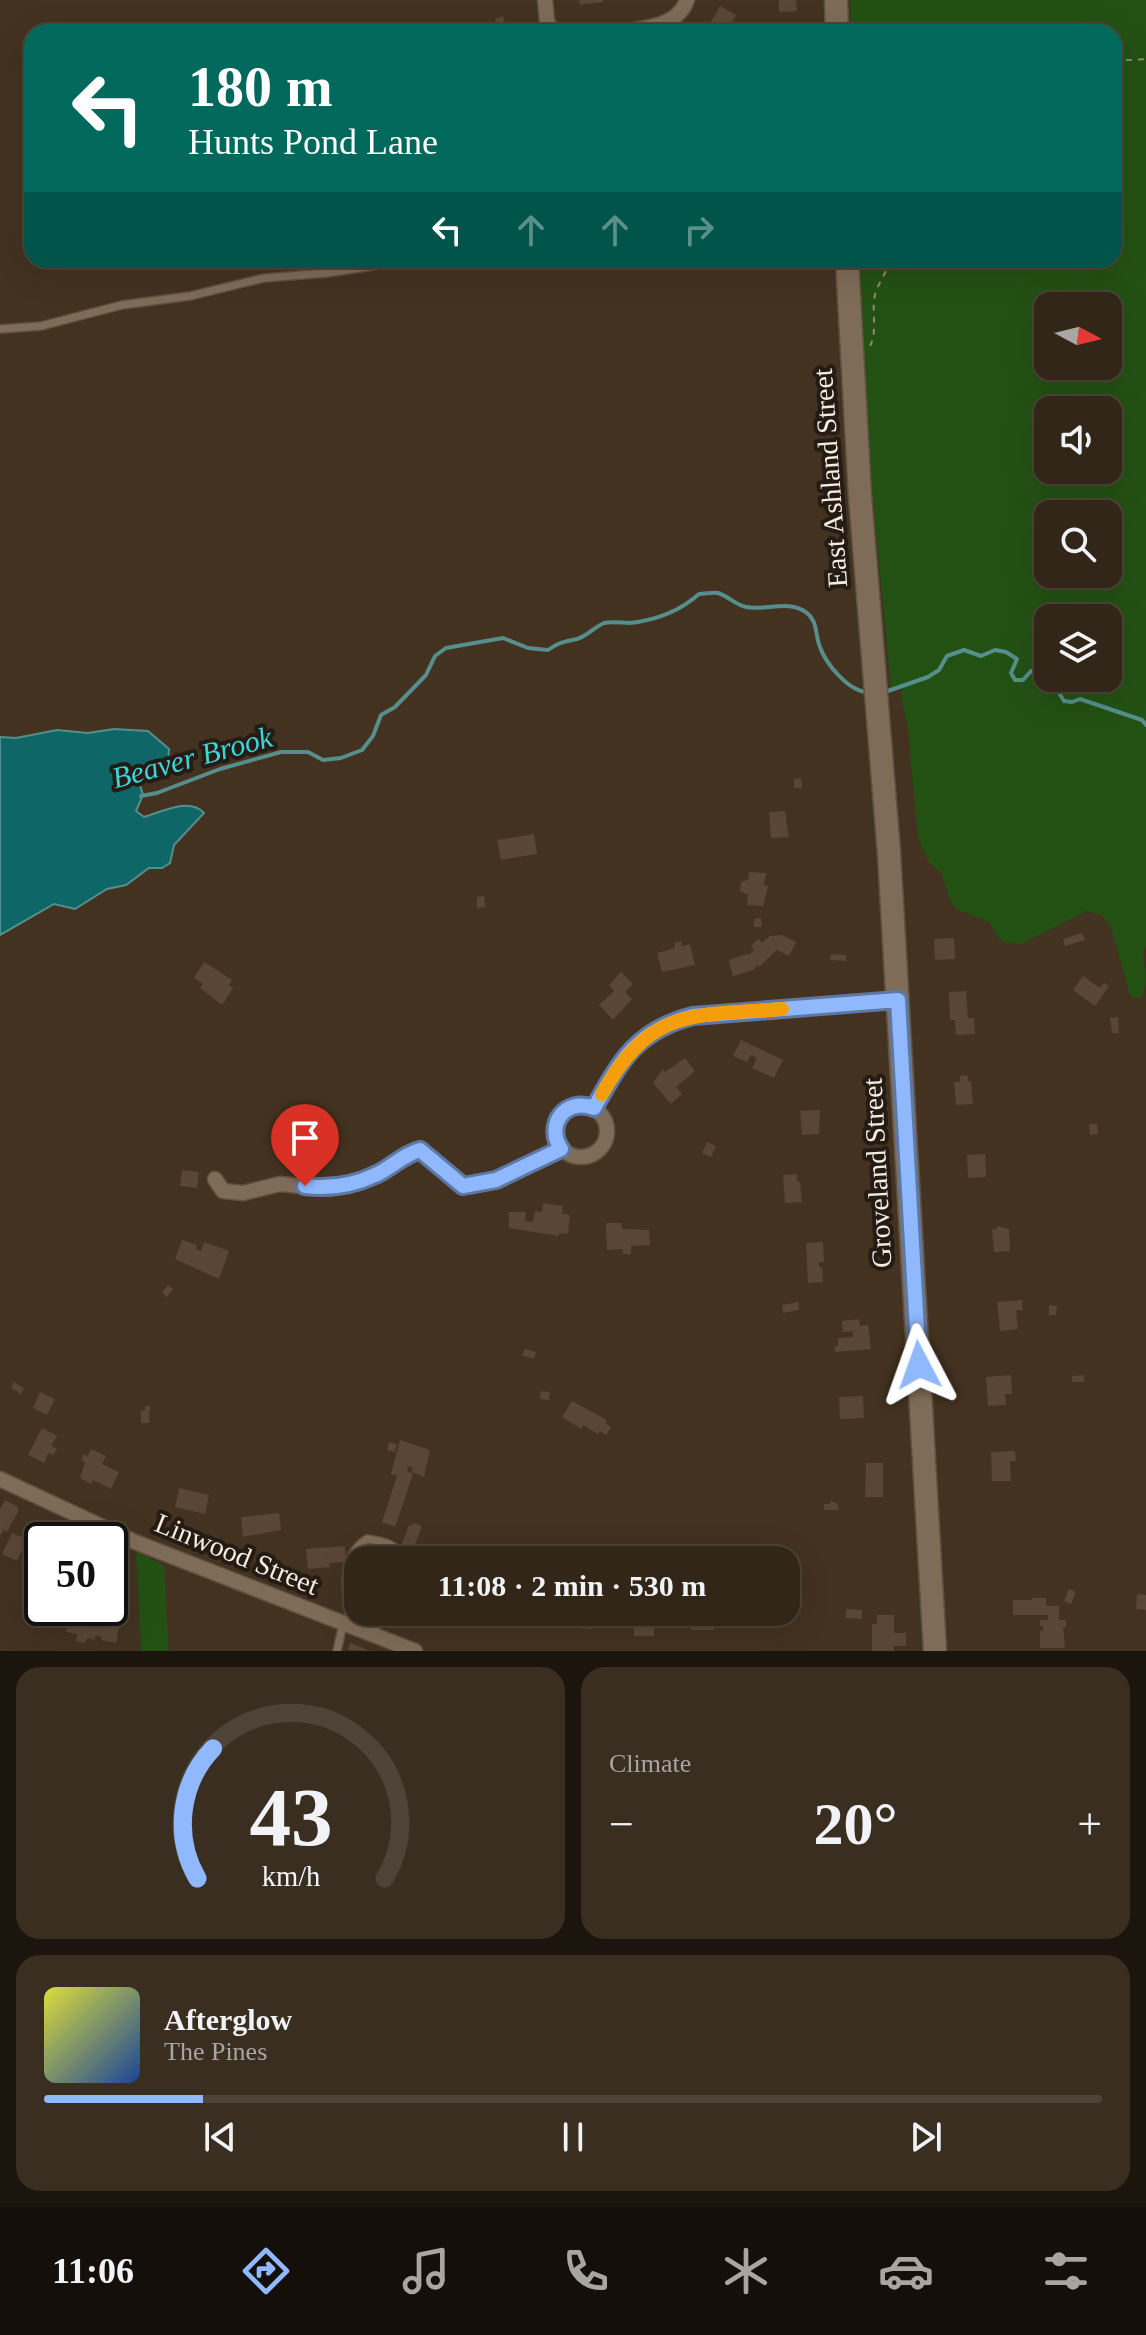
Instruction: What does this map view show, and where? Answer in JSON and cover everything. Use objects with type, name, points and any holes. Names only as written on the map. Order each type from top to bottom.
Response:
[{"type":"main road","points":[[836,0],[837,24]]},
{"type":"main road","name":"East Ashland Street","points":[[847,268],[851,356],[877,693]]},
{"type":"main road","name":"Groveland Street","points":[[877,693],[898,1000],[935,1651]]},
{"type":"street","points":[[545,0],[549,24]]},
{"type":"street","points":[[657,24],[669,21],[682,11],[687,0]]},
{"type":"street","points":[[594,1108],[617,1067],[641,1040],[666,1023],[693,1016],[898,1000]]},
{"type":"street","points":[[578,1105],[600,1112],[607,1127],[605,1143],[600,1150],[585,1158],[576,1158],[561,1149],[555,1134],[558,1118],[563,1112],[578,1105]]},
{"type":"street","points":[[215,1179],[223,1191],[243,1193],[280,1184],[331,1189],[375,1175],[409,1153],[420,1150],[463,1186],[496,1180],[561,1149]]},
{"type":"street","name":"Linwood Street","points":[[0,1479],[135,1542],[344,1624]]},
{"type":"street","name":"Linwood Street","points":[[349,1626],[415,1651]]},
{"type":"lane","points":[[0,329],[41,326],[122,305],[190,296],[264,278],[360,268]]},
{"type":"lane","points":[[360,1546],[367,1539],[392,1546]]},
{"type":"lane","points":[[337,1651],[347,1626]]},
{"type":"lane","points":[[371,1635],[377,1626]]},
{"type":"path","points":[[1122,60],[1146,59]]},
{"type":"path","points":[[851,356],[866,350],[871,344],[874,336],[874,298],[887,268]]},
{"type":"green space","points":[[850,0],[1146,0],[1146,947],[1143,952],[1146,981],[1142,997],[1131,998],[1111,927],[1102,915],[1087,911],[1021,944],[1004,942],[989,922],[955,908],[942,874],[929,862],[918,838],[908,728],[901,696],[903,686],[891,689],[860,360],[857,268],[1122,268],[1122,24],[851,24]]},
{"type":"green space","points":[[136,1551],[164,1566],[169,1651],[141,1651]]},
{"type":"water","points":[[114,729],[148,731],[169,749],[168,763],[140,785],[143,795],[136,811],[144,817],[167,809],[191,806],[204,813],[174,845],[170,863],[162,868],[149,868],[126,885],[107,889],[75,909],[54,904],[0,935],[0,737],[16,738],[57,730],[88,733]]},
{"type":"building","points":[[579,0],[603,0],[603,2],[580,5]]},
{"type":"building","points":[[779,0],[796,0],[797,11],[779,12]]},
{"type":"building","points":[[720,6],[736,15],[731,24],[710,24]]},
{"type":"building","points":[[503,16],[505,24],[496,24],[495,19]]},
{"type":"building","points":[[801,778],[802,788],[794,788],[794,779]]},
{"type":"building","points":[[785,811],[789,837],[771,838],[769,812]]},
{"type":"building","points":[[534,834],[537,854],[501,860],[497,840]]},
{"type":"building","points":[[749,872],[766,873],[764,885],[768,886],[763,906],[747,905],[748,895],[740,891],[741,882],[748,880]]},
{"type":"building","points":[[484,896],[485,907],[477,908],[477,897]]},
{"type":"building","points":[[761,918],[762,927],[754,927],[754,919]]},
{"type":"building","points":[[1082,933],[1085,940],[1065,946],[1063,939]]},
{"type":"building","points":[[782,935],[796,942],[789,956],[777,950],[759,967],[733,976],[729,960],[749,955],[754,950],[751,946],[758,939],[762,943],[770,936]]},
{"type":"building","points":[[954,938],[955,959],[935,960],[934,939]]},
{"type":"building","points":[[681,941],[682,946],[690,944],[695,965],[662,972],[657,953],[675,948],[674,943]]},
{"type":"building","points":[[831,954],[846,955],[846,961],[830,960]]},
{"type":"building","points":[[204,962],[232,980],[229,985],[233,988],[222,1005],[200,988],[203,984],[194,978]]},
{"type":"building","points":[[621,972],[633,984],[625,992],[632,999],[613,1020],[599,1005],[614,991],[609,985]]},
{"type":"building","points":[[1083,976],[1100,988],[1104,983],[1109,986],[1095,1006],[1073,990]]},
{"type":"building","points":[[966,991],[968,1018],[974,1018],[975,1034],[956,1035],[955,1020],[950,1020],[949,992]]},
{"type":"building","points":[[1118,1017],[1119,1033],[1112,1033],[1110,1018]]},
{"type":"building","points":[[741,1040],[783,1060],[774,1078],[752,1068],[757,1058],[751,1055],[747,1062],[733,1056]]},
{"type":"building","points":[[685,1058],[695,1071],[676,1087],[682,1094],[671,1104],[653,1083],[663,1069],[665,1072]]},
{"type":"building","points":[[967,1075],[968,1081],[971,1081],[973,1104],[956,1105],[954,1082],[960,1082],[960,1076]]},
{"type":"building","points":[[820,1110],[819,1134],[802,1135],[800,1111]]},
{"type":"building","points":[[1089,1124],[1097,1124],[1098,1134],[1090,1135]]},
{"type":"building","points":[[707,1142],[716,1146],[711,1157],[702,1153]]},
{"type":"building","points":[[985,1154],[986,1177],[968,1178],[967,1155]]},
{"type":"building","points":[[182,1170],[199,1172],[197,1188],[180,1186]]},
{"type":"building","points":[[797,1174],[802,1202],[785,1203],[783,1175]]},
{"type":"building","points":[[543,1203],[563,1206],[562,1214],[570,1215],[568,1234],[559,1233],[559,1236],[509,1228],[509,1212],[526,1212],[525,1221],[533,1222],[535,1211],[542,1212]]},
{"type":"building","points":[[606,1223],[621,1223],[622,1229],[649,1230],[650,1245],[631,1246],[631,1254],[623,1254],[623,1249],[607,1250]]},
{"type":"building","points":[[997,1226],[1009,1229],[1010,1251],[994,1252],[992,1229],[997,1229]]},
{"type":"building","points":[[182,1240],[197,1245],[196,1249],[201,1251],[204,1242],[229,1251],[219,1279],[175,1259]]},
{"type":"building","points":[[823,1242],[824,1262],[819,1262],[819,1267],[822,1267],[823,1282],[808,1283],[806,1243]]},
{"type":"building","points":[[168,1285],[173,1289],[167,1297],[162,1292]]},
{"type":"building","points":[[1022,1300],[1023,1310],[1016,1310],[1018,1329],[1000,1331],[997,1302]]},
{"type":"building","points":[[798,1302],[799,1310],[783,1313],[782,1305]]},
{"type":"building","points":[[1049,1305],[1057,1306],[1056,1315],[1049,1315]]},
{"type":"building","points":[[859,1319],[860,1326],[868,1325],[871,1349],[835,1352],[838,1338],[853,1337],[853,1331],[843,1332],[842,1321]]},
{"type":"building","points":[[525,1349],[536,1352],[534,1359],[522,1355]]},
{"type":"building","points":[[1011,1375],[1012,1394],[1005,1394],[1006,1405],[988,1406],[986,1377]]},
{"type":"building","points":[[1084,1375],[1084,1382],[1072,1382],[1072,1376]]},
{"type":"building","points":[[14,1382],[24,1388],[21,1394],[11,1388]]},
{"type":"building","points":[[541,1391],[550,1392],[549,1400],[540,1399]]},
{"type":"building","points":[[40,1392],[55,1399],[47,1415],[33,1408]]},
{"type":"building","points":[[863,1396],[864,1418],[840,1419],[839,1397]]},
{"type":"building","points":[[572,1401],[607,1420],[605,1423],[611,1427],[606,1435],[583,1425],[581,1429],[562,1417]]},
{"type":"building","points":[[145,1406],[150,1406],[149,1423],[141,1423],[141,1411],[145,1411]]},
{"type":"building","points":[[42,1428],[57,1436],[51,1446],[57,1449],[53,1455],[48,1453],[44,1463],[28,1455]]},
{"type":"building","points":[[400,1440],[430,1450],[424,1477],[412,1472],[413,1468],[408,1466],[407,1471],[413,1474],[395,1527],[382,1522],[397,1476],[391,1474]]},
{"type":"building","points":[[389,1442],[397,1444],[395,1452],[387,1450]]},
{"type":"building","points":[[91,1449],[106,1456],[102,1464],[119,1472],[111,1489],[93,1480],[91,1484],[80,1478],[85,1462],[81,1460],[84,1454],[88,1456]]},
{"type":"building","points":[[1015,1451],[1016,1461],[1010,1461],[1011,1481],[992,1481],[991,1452]]},
{"type":"building","points":[[866,1463],[883,1463],[883,1497],[865,1497]]},
{"type":"building","points":[[179,1488],[209,1495],[205,1514],[175,1507]]},
{"type":"building","points":[[5,1500],[18,1507],[18,1512],[7,1532],[4,1530],[0,1536],[0,1509]]},
{"type":"building","points":[[830,1501],[838,1504],[838,1510],[824,1510],[824,1504],[830,1504]]},
{"type":"building","points":[[279,1513],[281,1530],[243,1537],[241,1517]]},
{"type":"building","points":[[413,1523],[422,1526],[414,1546],[401,1546],[409,1525]]},
{"type":"building","points":[[12,1533],[24,1538],[17,1561],[2,1554]]},
{"type":"building","points":[[344,1546],[344,1562],[308,1569],[306,1549]]},
{"type":"building","points":[[1069,1589],[1076,1592],[1071,1604],[1064,1601]]},
{"type":"building","points":[[1137,1594],[1146,1595],[1146,1610],[1136,1609]]},
{"type":"building","points":[[1046,1598],[1046,1606],[1059,1606],[1059,1620],[1066,1620],[1066,1627],[1063,1627],[1065,1648],[1040,1648],[1043,1626],[1040,1626],[1040,1620],[1048,1620],[1048,1615],[1013,1615],[1013,1600]]},
{"type":"building","points":[[846,1609],[862,1610],[862,1619],[846,1618]]},
{"type":"building","points":[[877,1615],[894,1615],[894,1633],[906,1633],[906,1646],[894,1646],[894,1651],[872,1651],[872,1624],[877,1624]]},
{"type":"building","points":[[68,1626],[119,1627],[116,1643],[95,1636],[95,1640],[88,1638],[84,1643],[76,1641],[77,1634],[66,1632]]},
{"type":"building","points":[[576,1626],[592,1626],[592,1629]]},
{"type":"building","points":[[634,1626],[666,1626],[654,1627],[654,1636],[634,1636]]},
{"type":"building","points":[[691,1626],[715,1626],[714,1630],[691,1630]]},
{"type":"building","points":[[350,1643],[370,1651],[348,1650]]},
{"type":"waterway","name":"Beaver Brook","points":[[141,796],[281,752],[308,752],[323,760],[341,758],[362,750],[373,736],[381,715],[395,707],[426,675],[435,656],[446,648],[503,638],[528,648],[548,650],[581,638],[604,623],[640,622],[668,614],[699,594],[718,593],[746,607],[785,606],[807,613],[813,620],[820,647],[833,669],[853,687],[868,692]]},
{"type":"waterway","name":"Beaver Brook","points":[[885,692],[928,677],[939,670],[947,656],[964,650],[981,656],[995,650],[1006,652],[1017,659],[1011,673],[1015,680],[1023,680],[1034,671]]},
{"type":"waterway","name":"Beaver Brook","points":[[1059,692],[1064,701],[1080,699],[1142,720],[1146,725]]},
{"type":"slow traffic","points":[[602,1094],[617,1067],[641,1040],[666,1023],[693,1016],[782,1009]]},
{"type":"route","points":[[305,1186],[331,1189],[375,1175],[409,1153],[420,1150],[463,1186],[496,1180],[561,1149],[555,1126],[563,1112],[578,1105],[594,1108],[617,1067],[641,1040],[666,1023],[693,1016],[898,1000],[919,1365]]}]
